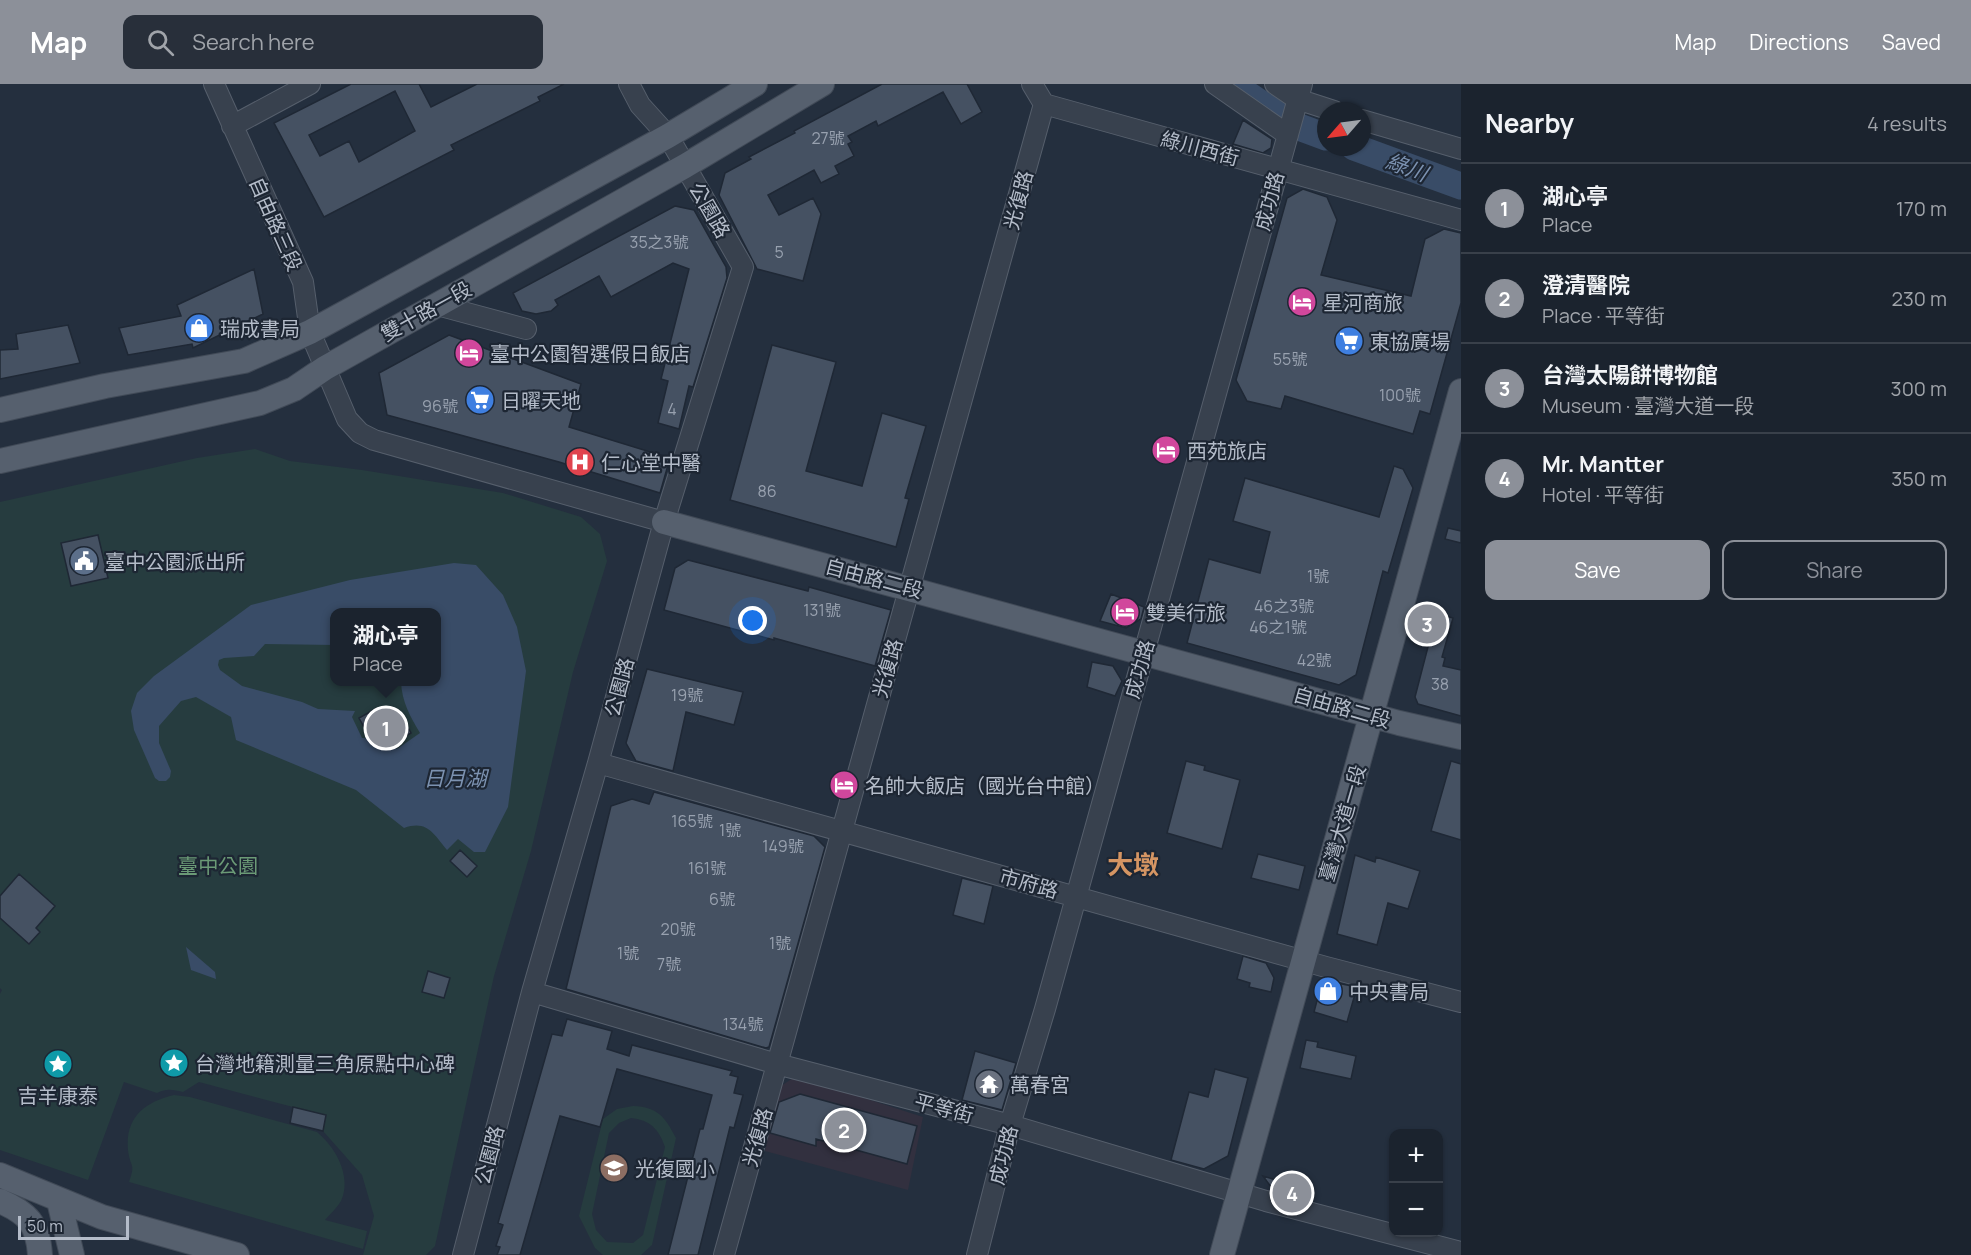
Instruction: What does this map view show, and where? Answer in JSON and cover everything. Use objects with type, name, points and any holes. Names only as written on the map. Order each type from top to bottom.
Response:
[{"type":"main road","name":"雙十路一段","points":[[0,410],[105,386],[244,362],[310,332],[668,136],[754,84]]},
{"type":"main road","name":"雙十路一段","points":[[0,460],[260,403],[294,389],[325,368],[685,166],[822,84]]},
{"type":"main road","name":"臺灣大道一段","points":[[1222,1255],[1461,391]]},
{"type":"main road","name":"自由路二段","points":[[664,522],[1372,715],[1461,737]]},
{"type":"main road","points":[[0,1175],[102,1217],[237,1255]]},
{"type":"main road","points":[[0,1201],[26,1217],[36,1228],[40,1255]]},
{"type":"main road","points":[[59,1201],[72,1255]]},
{"type":"street","name":"自由路三段","points":[[214,84],[303,282],[310,332],[325,368]]},
{"type":"street","points":[[232,126],[310,84]]},
{"type":"street","name":"公園路","points":[[463,1255],[531,992],[598,763],[664,522],[743,267],[668,136],[640,105],[629,84]]},
{"type":"street","points":[[1032,84],[1044,104]]},
{"type":"street","points":[[1215,84],[1288,135]]},
{"type":"street","points":[[1275,84],[1300,92],[1318,102]]},
{"type":"street","name":"成功路","points":[[977,1255],[1010,1125],[1045,1009],[1182,521],[1300,92]]},
{"type":"street","name":"綠川西街","points":[[1044,104],[1461,220]]},
{"type":"street","name":"光復路","points":[[724,1255],[1044,104]]},
{"type":"street","points":[[1371,123],[1461,149]]},
{"type":"street","points":[[437,305],[526,329]]},
{"type":"street","name":"自由路二段","points":[[325,368],[347,418],[366,437],[664,522]]},
{"type":"street","name":"市府路","points":[[598,763],[1461,1002]]},
{"type":"street","name":"平等街","points":[[531,992],[777,1064],[1010,1125],[1238,1193],[1461,1252]]},
{"type":"shaded area","points":[[796,1076],[923,1117],[908,1190],[765,1151],[775,1090]]},
{"type":"green space","name":"臺中公園","points":[[255,449],[290,461],[503,493],[581,517],[600,534],[607,561],[573,672],[531,851],[494,976],[435,1246],[426,1255],[363,1255],[374,1216],[362,1175],[323,1131],[290,1123],[293,1107],[199,1082],[183,1092],[167,1090],[157,1093],[124,1082],[88,1180],[0,1150],[0,994],[2,990],[0,988],[0,502],[197,458]]},
{"type":"green space","points":[[174,1095],[190,1097],[317,1132],[336,1154],[345,1182],[341,1201],[325,1220],[367,1231],[363,1249],[129,1182],[132,1168],[128,1138],[134,1120],[139,1113],[154,1102]]},
{"type":"green space","points":[[633,1106],[649,1108],[664,1119],[676,1138],[652,1245],[641,1255],[603,1255],[595,1248],[579,1216],[603,1119],[617,1109]],"holes":[[[631,1118],[649,1123],[660,1135],[665,1147],[643,1235],[633,1243],[607,1242],[596,1230],[592,1214],[609,1133],[619,1123]]]},
{"type":"water","name":"日月湖","points":[[454,563],[476,565],[503,595],[517,627],[526,671],[508,807],[485,852],[474,852],[458,839],[447,850],[429,830],[418,826],[404,828],[356,790],[236,740],[231,717],[196,697],[181,701],[159,726],[159,743],[171,771],[166,781],[159,781],[155,778],[134,730],[131,711],[137,693],[154,676],[251,605],[350,580]]},
{"type":"water","points":[[186,947],[215,972],[216,979],[191,970]]},
{"type":"building","points":[[351,84],[419,84],[431,107],[477,84],[564,84],[538,97],[540,101],[451,145],[454,150],[324,217],[274,123]],"holes":[[[395,91],[415,131],[359,162],[349,141],[320,156],[309,135]]]},
{"type":"building","points":[[882,84],[967,84],[982,112],[961,124],[943,92],[878,126],[876,121],[848,136],[852,142],[848,144],[854,156],[835,166],[839,174],[821,183],[814,170],[768,195],[779,215],[813,198],[821,214],[803,281],[757,269],[719,195],[725,173],[751,159],[749,157],[795,133],[794,131]]},
{"type":"building","points":[[1243,120],[1272,139],[1271,148],[1263,153],[1233,144]]},
{"type":"building","name":"東協廣場","points":[[1303,189],[1327,197],[1337,220],[1321,275],[1411,296],[1425,239],[1444,229],[1461,233],[1461,303],[1430,414],[1420,411],[1413,434],[1285,396],[1281,409],[1247,401],[1236,380],[1287,198]]},
{"type":"building","points":[[675,206],[694,210],[726,267],[727,278],[693,387],[689,386],[679,429],[658,423],[668,381],[661,379],[689,269],[673,263],[611,297],[599,276],[555,300],[558,305],[551,311],[536,314],[522,311],[513,293]]},
{"type":"building","points":[[254,269],[263,314],[193,348],[192,344],[128,355],[119,328],[181,316],[177,305]]},
{"type":"building","points":[[68,325],[80,363],[0,379],[0,350],[18,349],[16,334]]},
{"type":"building","name":"日曜天地","points":[[449,335],[581,384],[569,427],[670,458],[660,493],[559,462],[387,415],[379,373]]},
{"type":"building","points":[[772,345],[836,362],[806,471],[862,486],[882,413],[926,426],[905,498],[909,499],[896,547],[730,500]]},
{"type":"building","points":[[1394,466],[1403,469],[1413,488],[1388,573],[1383,571],[1356,675],[1339,685],[1187,643],[1209,559],[1260,573],[1270,532],[1233,521],[1245,478],[1379,517]]},
{"type":"building","points":[[1448,528],[1461,531],[1461,543],[1445,539]]},
{"type":"building","name":"臺中公園派出所","points":[[98,535],[108,578],[71,586],[61,543]]},
{"type":"building","points":[[688,560],[808,591],[809,587],[891,610],[875,666],[664,610],[675,568]]},
{"type":"building","name":"雙美行旅","points":[[1111,594],[1144,607],[1141,619],[1126,628],[1100,621]]},
{"type":"building","points":[[1423,610],[1453,618],[1442,657],[1445,658],[1443,666],[1461,670],[1461,716],[1418,704],[1415,697],[1429,643],[1415,639]]},
{"type":"building","points":[[1092,662],[1113,666],[1122,681],[1115,696],[1087,687]]},
{"type":"building","points":[[647,669],[743,692],[734,725],[686,712],[673,771],[636,761],[626,743]]},
{"type":"building","points":[[377,708],[386,724],[401,715],[411,733],[394,743],[390,737],[375,733],[369,736],[359,718]]},
{"type":"building","points":[[1186,761],[1205,766],[1204,770],[1240,780],[1222,849],[1167,833]]},
{"type":"building","points":[[1451,761],[1461,764],[1461,840],[1431,831]]},
{"type":"building","points":[[654,792],[814,836],[825,847],[769,1047],[566,989],[611,806],[632,799],[649,804]]},
{"type":"building","points":[[460,850],[477,866],[467,877],[450,861]]},
{"type":"building","points":[[1258,854],[1305,866],[1299,890],[1251,878]]},
{"type":"building","points":[[1355,855],[1375,862],[1376,857],[1420,871],[1408,909],[1388,903],[1377,945],[1337,934]]},
{"type":"building","points":[[19,874],[55,906],[36,928],[40,932],[29,944],[0,918],[0,896]]},
{"type":"building","points":[[962,878],[993,886],[984,924],[953,915]]},
{"type":"building","points":[[1243,956],[1266,963],[1274,978],[1271,992],[1249,987],[1250,983],[1237,979]]},
{"type":"building","points":[[428,971],[450,978],[444,998],[422,992]]},
{"type":"building","points":[[1337,983],[1357,987],[1347,1022],[1314,1012],[1319,993]]},
{"type":"building","points":[[567,1019],[612,1031],[607,1049],[629,1056],[632,1045],[732,1071],[730,1075],[738,1077],[734,1093],[743,1095],[734,1128],[730,1127],[698,1255],[668,1255],[700,1129],[703,1129],[712,1095],[617,1069],[600,1127],[560,1116],[520,1255],[497,1255],[500,1247],[496,1246],[503,1225],[498,1223],[552,1034],[562,1036]]},
{"type":"building","points":[[1306,1040],[1318,1042],[1317,1047],[1356,1056],[1351,1079],[1300,1068]]},
{"type":"building","name":"萬春宮","points":[[975,1051],[1016,1063],[1002,1110],[962,1100]]},
{"type":"building","points":[[1215,1069],[1248,1078],[1228,1156],[1204,1169],[1171,1160],[1189,1092],[1208,1097]]},
{"type":"building","points":[[800,1094],[917,1126],[907,1164],[816,1139],[816,1146],[770,1133],[779,1102]]},
{"type":"building","points":[[293,1107],[326,1115],[323,1131],[290,1123]]},
{"type":"building","points":[[1263,1176],[1309,1190],[1306,1199],[1274,1191]]},
{"type":"waterway","name":"綠川","points":[[1232,84],[1291,124],[1317,134]]},
{"type":"waterway","name":"綠川","points":[[1371,153],[1461,186]]},
{"type":"place","name":"星河商旅","points":[[1302,302]]},
{"type":"place","name":"瑞成書局","points":[[199,328]]},
{"type":"place","name":"東協廣場","points":[[1349,341]]},
{"type":"place","name":"臺中公園智選假日飯店","points":[[469,353]]},
{"type":"place","name":"日曜天地","points":[[480,400]]},
{"type":"place","name":"西苑旅店","points":[[1166,450]]},
{"type":"place","name":"仁心堂中醫","points":[[580,462]]},
{"type":"place","name":"臺中公園派出所","points":[[84,561]]},
{"type":"place","name":"雙美行旅","points":[[1125,612]]},
{"type":"place","name":"台灣太陽餅博物館","points":[[1427,624]]},
{"type":"place","name":"湖心亭","points":[[386,728]]},
{"type":"place","name":"名帥大飯店（國光台中館）","points":[[844,785]]},
{"type":"place","name":"中央書局","points":[[1328,991]]},
{"type":"place","name":"台灣地籍測量三角原點中心碑","points":[[174,1063]]},
{"type":"place","name":"吉羊康泰","points":[[58,1064]]},
{"type":"place","name":"萬春宮","points":[[989,1084]]},
{"type":"place","name":"澄清醫院","points":[[844,1130]]},
{"type":"place","name":"光復國小","points":[[614,1168]]},
{"type":"place","name":"Mr. Mantter","points":[[1292,1193]]},
{"type":"district","name":"大墩","points":[[1133,864]]}]
